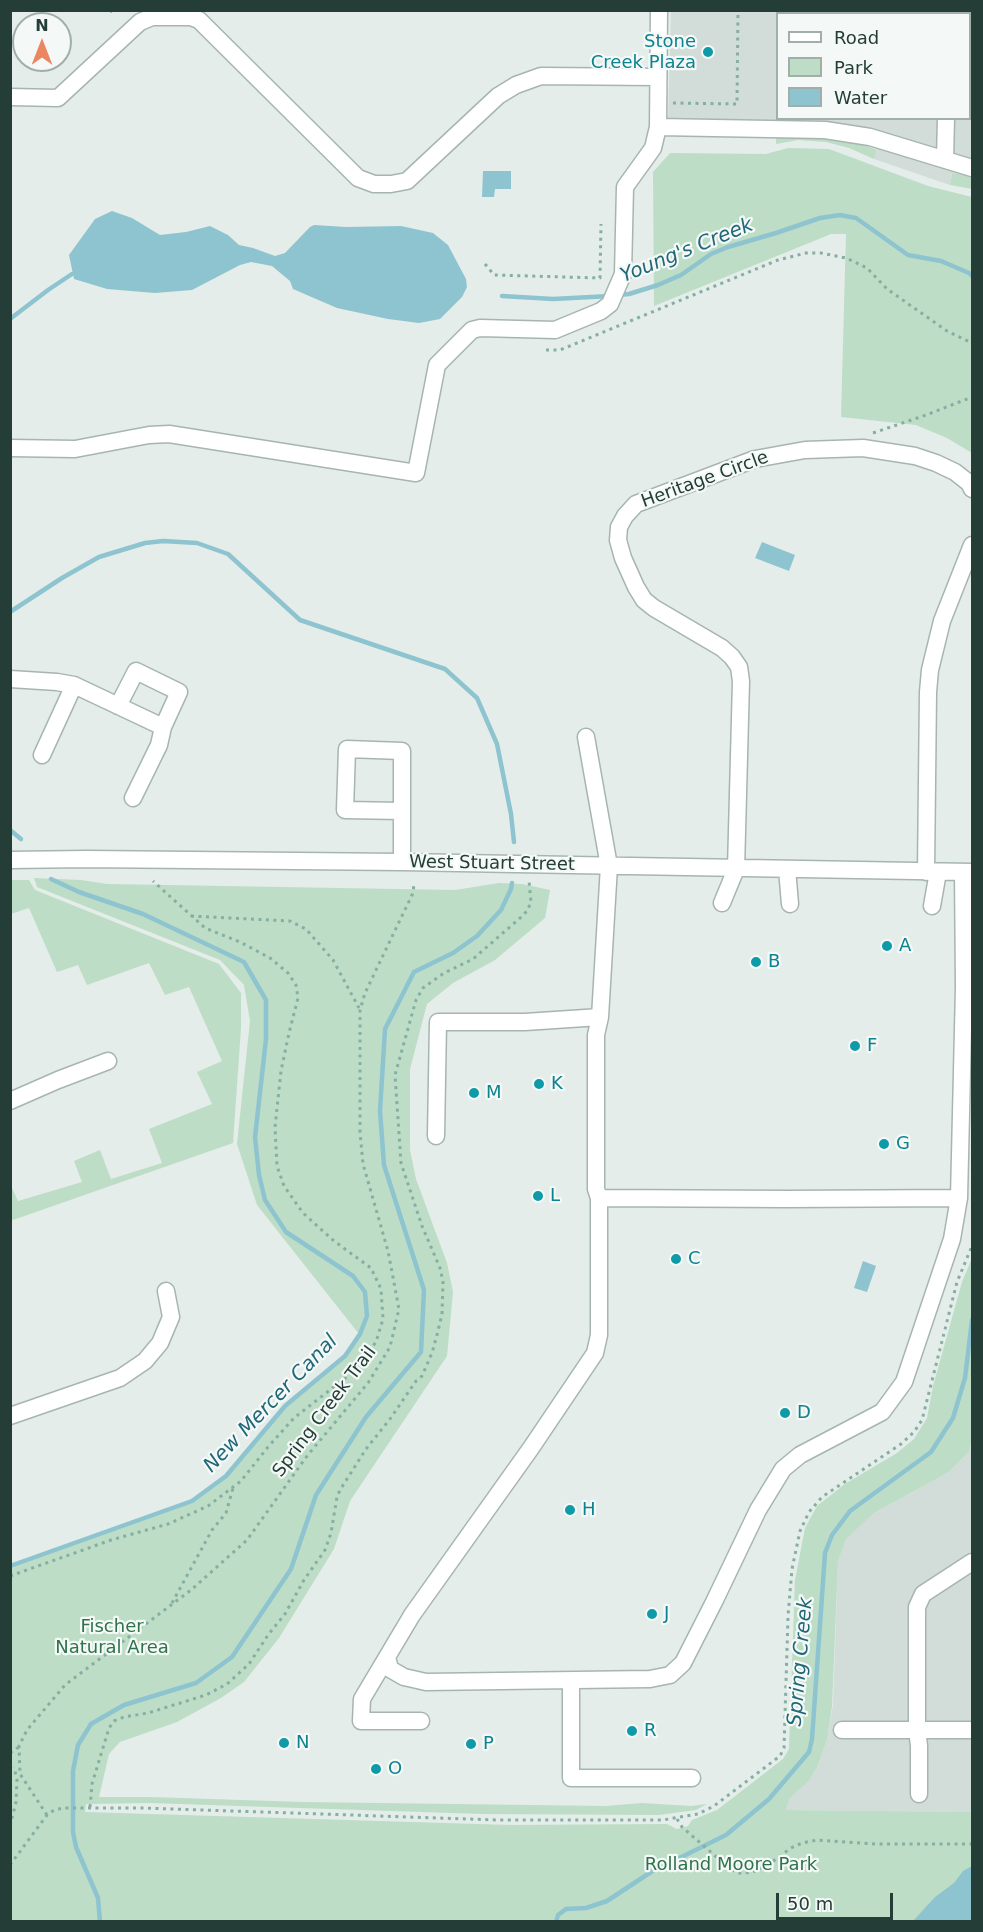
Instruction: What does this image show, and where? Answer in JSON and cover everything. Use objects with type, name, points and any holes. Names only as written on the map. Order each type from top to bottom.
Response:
[{"type":"street","points":[[10,448],[75,448],[150,435],[169,434],[416,473],[435,369],[472,330],[480,328],[555,330],[601,311],[614,297],[623,274],[625,187],[653,148],[658,127],[659,10]]},
{"type":"street","points":[[10,98],[58,98],[140,22],[152,16],[191,17],[199,20],[358,178],[374,184],[391,184],[407,181],[498,96],[516,85],[541,76],[657,77]]},
{"type":"street","points":[[945,160],[946,120]]},
{"type":"street","points":[[658,127],[825,130],[870,137],[972,168]]},
{"type":"street","name":"Heritage Circle","points":[[736,868],[741,681],[738,667],[732,657],[722,648],[644,600],[636,587],[618,540],[619,527],[625,516],[636,504],[756,459],[805,450],[863,448],[915,456],[955,472],[969,483],[972,489]]},
{"type":"street","points":[[932,906],[928,692],[930,670],[942,621],[972,545]]},
{"type":"street","points":[[118,706],[136,671],[179,692],[162,727],[159,745],[133,798]]},
{"type":"street","points":[[10,679],[74,685],[162,727]]},
{"type":"street","points":[[42,755],[74,685]]},
{"type":"street","points":[[421,1721],[361,1721],[362,1699],[412,1615],[531,1448],[595,1353],[599,1335],[596,1035],[600,1017],[609,867],[586,737]]},
{"type":"street","points":[[402,811],[345,810],[347,748],[402,751],[402,811],[402,862]]},
{"type":"street","name":"West Stuart Street","points":[[10,860],[402,862],[968,872]]},
{"type":"street","points":[[722,903],[736,868]]},
{"type":"street","points":[[787,869],[790,904]]},
{"type":"street","points":[[387,1658],[390,1669],[404,1677],[426,1682],[650,1679],[670,1675],[683,1663],[758,1510],[783,1469],[800,1455],[882,1412],[904,1382],[952,1239],[959,1198],[966,1133],[968,872]]},
{"type":"street","points":[[436,1136],[438,1022],[525,1022],[600,1017]]},
{"type":"street","points":[[10,1101],[108,1061]]},
{"type":"street","points":[[599,1198],[959,1198]]},
{"type":"street","points":[[10,1416],[120,1378],[145,1361],[160,1343],[171,1317],[166,1291]]},
{"type":"street","points":[[919,1794],[917,1607],[923,1594],[972,1562]]},
{"type":"street","points":[[571,1681],[571,1778],[692,1778]]},
{"type":"street","points":[[842,1730],[972,1730]]},
{"type":"path","points":[[110,10],[114,15]]},
{"type":"path","points":[[671,103],[737,104],[738,10]]},
{"type":"path","points":[[485,264],[494,275],[600,278],[601,224]]},
{"type":"path","points":[[546,350],[560,350],[778,260],[806,253],[821,253],[846,258],[867,268],[887,290],[947,331],[972,343]]},
{"type":"path","points":[[866,438],[874,431],[926,415],[972,397]]},
{"type":"path","points":[[10,1865],[47,1815],[63,1808],[88,1808],[92,1784],[109,1728],[114,1721],[206,1695],[227,1684],[249,1664],[285,1614],[304,1580],[325,1550],[340,1490],[366,1449],[422,1376],[438,1335],[442,1314],[443,1282],[440,1268],[401,1163],[395,1076],[416,1000],[423,988],[444,973],[473,958],[527,911],[531,902],[529,881]]},
{"type":"path","points":[[10,1576],[111,1540],[168,1524],[208,1506],[241,1481],[294,1418],[353,1372],[376,1342],[383,1319],[381,1289],[371,1268],[334,1241],[303,1213],[284,1186],[277,1166],[275,1127],[281,1071],[298,998],[296,985],[288,973],[270,958],[240,942],[205,928],[153,882]]},
{"type":"path","name":"Spring Creek Trail","points":[[19,1746],[27,1730],[65,1685],[191,1590],[247,1540],[307,1456],[368,1383],[390,1347],[399,1309],[388,1251],[363,1164],[360,1132],[360,1010],[364,993],[413,893],[414,884]]},
{"type":"path","points":[[191,916],[290,921],[306,929],[333,960],[360,1010]]},
{"type":"path","points":[[171,1605],[212,1530],[226,1513],[233,1487]]},
{"type":"path","points":[[10,1753],[19,1746]]},
{"type":"path","points":[[19,1746],[20,1774]]},
{"type":"path","points":[[12,1767],[20,1774],[47,1815]]},
{"type":"path","points":[[10,1826],[16,1802],[17,1780],[12,1767]]},
{"type":"path","points":[[677,1819],[694,1838],[737,1873],[753,1872],[768,1865],[791,1848],[817,1840],[875,1844],[972,1844]]},
{"type":"shaded area","points":[[671,11],[972,11],[972,176],[952,173],[950,185],[874,159],[877,149],[851,140],[668,123]]},
{"type":"shaded area","points":[[972,1436],[972,1812],[784,1810],[790,1798],[809,1781],[827,1740],[833,1705],[838,1561],[846,1538],[874,1513],[949,1472],[969,1452]]},
{"type":"green space","points":[[809,135],[851,140],[877,150],[874,159],[849,148],[826,142],[798,140],[776,144],[776,136]]},
{"type":"green space","points":[[788,148],[829,149],[928,186],[972,197],[972,453],[947,438],[916,425],[841,417],[846,234],[831,234],[654,306],[653,172],[670,153],[766,154]]},
{"type":"green space","points":[[952,173],[972,176],[972,189],[950,185]]},
{"type":"green space","points":[[34,878],[81,880],[107,884],[455,890],[499,883],[522,884],[550,890],[545,918],[495,960],[453,983],[427,1004],[410,1069],[410,1150],[416,1179],[447,1263],[453,1292],[447,1356],[350,1501],[334,1549],[279,1638],[244,1682],[221,1698],[177,1722],[120,1742],[109,1754],[99,1797],[606,1806],[642,1803],[691,1806],[707,1804],[696,1810],[659,1815],[482,1814],[149,1803],[86,1804],[85,1812],[510,1825],[667,1824],[677,1829],[688,1826],[692,1820],[717,1810],[783,1759],[789,1749],[795,1580],[805,1528],[817,1506],[845,1484],[897,1453],[914,1439],[927,1418],[933,1386],[962,1282],[972,1258],[972,1436],[969,1452],[949,1472],[874,1513],[846,1539],[838,1561],[832,1707],[827,1740],[809,1781],[790,1798],[785,1810],[972,1812],[972,1921],[11,1921],[10,1566],[192,1501],[226,1476],[285,1406],[345,1356],[359,1334],[257,1205],[237,1144],[250,1021],[244,985],[220,960],[37,887]]},
{"type":"green space","points":[[11,880],[29,880],[35,890],[219,964],[241,993],[241,1028],[233,1143],[13,1220],[11,1218],[11,1186],[18,1201],[82,1182],[74,1161],[100,1150],[111,1179],[162,1163],[149,1129],[212,1104],[197,1072],[222,1061],[189,987],[165,995],[149,963],[87,985],[78,965],[57,972],[29,908],[11,914]]},
{"type":"water","points":[[483,171],[511,171],[511,189],[495,189],[494,197],[482,197]]},
{"type":"water","points":[[112,211],[132,218],[160,235],[210,226],[228,235],[239,245],[275,256],[285,253],[314,225],[401,226],[433,233],[448,245],[466,279],[467,287],[462,297],[440,319],[419,323],[337,308],[293,289],[290,281],[272,266],[251,262],[240,265],[192,290],[155,293],[107,289],[74,279],[69,255],[95,219]]},
{"type":"water","points":[[762,542],[795,555],[789,571],[755,558]]},
{"type":"water","points":[[863,1261],[876,1266],[867,1292],[854,1288]]},
{"type":"water","points":[[972,1866],[972,1921],[913,1921],[935,1897],[954,1883],[963,1871]]},
{"type":"waterway","name":"Young's Creek","points":[[618,295],[658,285],[681,275],[711,254],[728,247],[820,218],[840,215],[856,218],[908,255],[941,261],[972,276]]},
{"type":"waterway","points":[[10,319],[72,274]]},
{"type":"waterway","name":"Young's Creek","points":[[502,296],[553,299],[610,296]]},
{"type":"waterway","points":[[10,612],[99,557],[145,543],[163,541],[197,543],[228,554],[300,620],[445,669],[477,698],[497,744],[511,814],[514,842]]},
{"type":"waterway","name":"New Mercer Canal","points":[[10,830],[21,839]]},
{"type":"waterway","name":"New Mercer Canal","points":[[10,1566],[192,1501],[226,1476],[285,1406],[345,1356],[360,1334],[367,1316],[365,1292],[353,1276],[286,1232],[265,1200],[259,1175],[255,1137],[266,1039],[266,1000],[244,962],[143,914],[79,892],[51,879]]},
{"type":"waterway","points":[[100,1922],[98,1898],[76,1847],[73,1832],[73,1771],[78,1745],[91,1724],[124,1705],[196,1683],[232,1657],[291,1569],[316,1495],[366,1417],[421,1352],[424,1290],[384,1165],[380,1111],[385,1029],[414,972],[453,953],[477,936],[501,910],[512,883]]},
{"type":"waterway","name":"Spring Creek","points":[[556,1922],[558,1915],[566,1909],[586,1908],[607,1901],[651,1872],[726,1835],[769,1799],[809,1752],[812,1739],[825,1553],[832,1535],[850,1511],[931,1452],[953,1418],[965,1378],[972,1320]]},
{"type":"place","name":"Stone Creek Plaza","points":[[708,52]]},
{"type":"place","name":"A","points":[[887,946]]},
{"type":"place","name":"B","points":[[756,962]]},
{"type":"place","name":"F","points":[[855,1046]]},
{"type":"place","name":"K","points":[[539,1084]]},
{"type":"place","name":"M","points":[[474,1093]]},
{"type":"place","name":"G","points":[[884,1144]]},
{"type":"place","name":"L","points":[[538,1196]]},
{"type":"place","name":"C","points":[[676,1259]]},
{"type":"place","name":"D","points":[[785,1413]]},
{"type":"place","name":"H","points":[[570,1510]]},
{"type":"place","name":"J","points":[[652,1614]]},
{"type":"place","name":"R","points":[[632,1731]]},
{"type":"place","name":"N","points":[[284,1743]]},
{"type":"place","name":"P","points":[[471,1744]]},
{"type":"place","name":"O","points":[[376,1769]]},
{"type":"park label","name":"Fischer Natural Area","points":[[112,1637]]},
{"type":"park label","name":"Rolland Moore Park","points":[[731,1865]]}]
